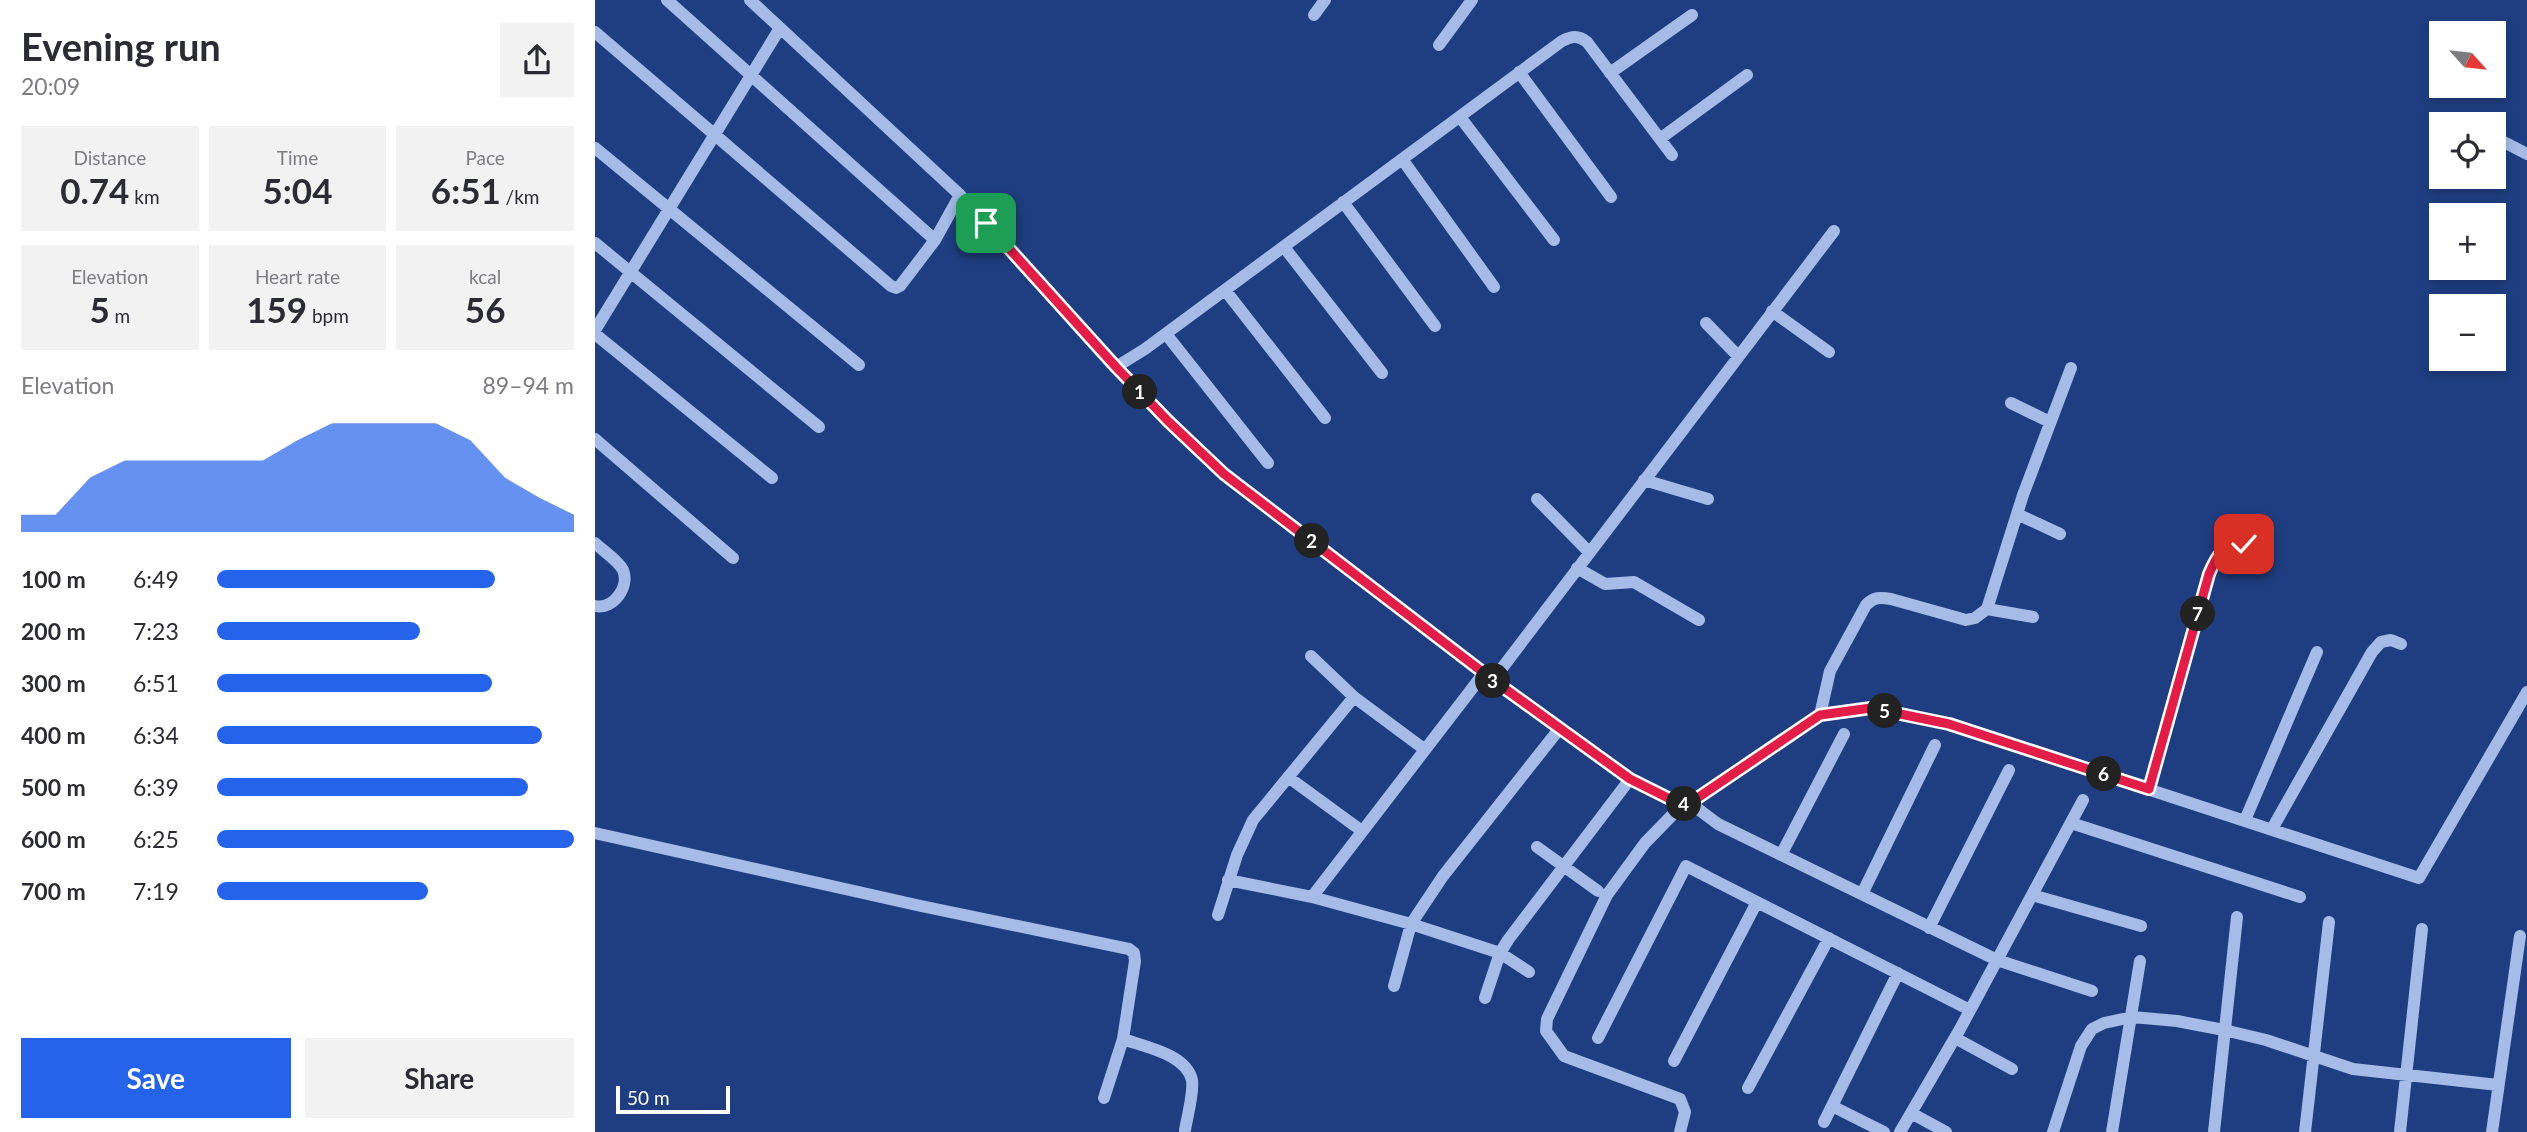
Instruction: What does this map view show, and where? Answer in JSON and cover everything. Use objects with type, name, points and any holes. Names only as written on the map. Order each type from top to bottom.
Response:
[{"type":"street","points":[[667,0],[935,240]]},
{"type":"street","points":[[750,0],[960,195],[1116,367],[1224,474],[1488,677],[1630,779],[1686,804],[1718,824],[1997,960],[2092,991]]},
{"type":"street","points":[[1314,15],[1325,0]]},
{"type":"street","points":[[1439,45],[1472,0]]},
{"type":"street","points":[[1611,73],[1692,15]]},
{"type":"street","points":[[772,478],[595,332],[780,28]]},
{"type":"street","points":[[595,33],[891,286],[900,286],[935,240],[960,195]]},
{"type":"street","points":[[1116,367],[1166,334],[1562,41],[1577,36],[1587,42],[1672,155]]},
{"type":"street","points":[[1519,72],[1611,197]]},
{"type":"street","points":[[1661,138],[1747,75]]},
{"type":"street","points":[[1459,117],[1554,240]]},
{"type":"street","points":[[2506,143],[2527,154]]},
{"type":"street","points":[[595,148],[859,365]]},
{"type":"street","points":[[1402,159],[1494,287]]},
{"type":"street","points":[[1343,202],[1435,326]]},
{"type":"street","points":[[1312,897],[1424,749],[1488,677],[1577,568],[1834,231]]},
{"type":"street","points":[[595,243],[819,427]]},
{"type":"street","points":[[1284,247],[1383,373]]},
{"type":"street","points":[[1226,290],[1325,418]]},
{"type":"street","points":[[1772,311],[1829,352]]},
{"type":"street","points":[[1706,323],[1738,356]]},
{"type":"street","points":[[1166,334],[1268,463]]},
{"type":"street","points":[[1820,715],[1830,670],[1866,605],[1873,599],[1891,599],[1966,620],[1975,618],[1987,609],[2017,514],[2071,368]]},
{"type":"street","points":[[2011,403],[2050,422]]},
{"type":"street","points":[[595,439],[733,558]]},
{"type":"street","points":[[1644,480],[1708,499]]},
{"type":"street","points":[[1537,499],[1589,552]]},
{"type":"street","points":[[2017,514],[2060,534]]},
{"type":"street","points":[[595,543],[622,568],[625,579],[623,590],[612,603],[602,608],[595,606]]},
{"type":"street","points":[[2149,789],[2209,574],[2222,551],[2244,544]]},
{"type":"street","points":[[1577,568],[1605,583],[1635,582],[1699,620]]},
{"type":"street","points":[[1987,609],[2033,617]]},
{"type":"street","points":[[2272,829],[2372,652],[2381,642],[2391,640],[2401,644]]},
{"type":"street","points":[[2245,821],[2317,652]]},
{"type":"street","points":[[1311,656],[1354,697],[1424,749]]},
{"type":"street","points":[[1680,1132],[1685,1112],[1680,1099],[1564,1056],[1546,1031],[1546,1019],[1607,895],[1645,843],[1686,804],[1820,715],[1871,708],[1949,724],[2419,878],[2527,692]]},
{"type":"street","points":[[1218,915],[1229,880],[1254,820],[1354,697]]},
{"type":"street","points":[[1394,986],[1411,924],[1443,876],[1560,728]]},
{"type":"street","points":[[1780,855],[1844,734]]},
{"type":"street","points":[[1862,894],[1935,745]]},
{"type":"street","points":[[1929,928],[2009,769]]},
{"type":"street","points":[[1288,777],[1362,831]]},
{"type":"street","points":[[1485,998],[1500,953],[1630,779]]},
{"type":"street","points":[[1900,1132],[1955,1038],[2083,800]]},
{"type":"street","points":[[2071,823],[2300,897]]},
{"type":"street","points":[[595,833],[921,906],[1129,949],[1134,953],[1135,961],[1123,1039],[1104,1097]]},
{"type":"street","points":[[1537,847],[1598,891]]},
{"type":"street","points":[[1598,1038],[1686,866],[1970,1010]]},
{"type":"street","points":[[1229,880],[1312,897],[1411,924],[1500,953],[1529,972]]},
{"type":"street","points":[[2032,895],[2141,926]]},
{"type":"street","points":[[1674,1061],[1757,901]]},
{"type":"street","points":[[2214,1132],[2237,917]]},
{"type":"street","points":[[2305,1132],[2329,922]]},
{"type":"street","points":[[2400,1132],[2422,929]]},
{"type":"street","points":[[2493,1132],[2521,936]]},
{"type":"street","points":[[1748,1088],[1829,939]]},
{"type":"street","points":[[2112,1132],[2140,961]]},
{"type":"street","points":[[1824,1122],[1898,973]]},
{"type":"street","points":[[2053,1132],[2081,1046],[2092,1029],[2104,1023],[2132,1017],[2177,1021],[2224,1030],[2266,1040],[2353,1069],[2498,1085]]},
{"type":"street","points":[[1955,1038],[2011,1069]]},
{"type":"street","points":[[1123,1039],[1180,1061],[1188,1070],[1193,1082],[1185,1130]]},
{"type":"street","points":[[1832,1106],[1884,1132]]},
{"type":"street","points":[[1911,1114],[1946,1132]]},
{"type":"route","points":[[986,223],[1116,367],[1224,474],[1493,680],[1630,779],[1682,805],[1690,803],[1820,715],[1871,708],[1949,724],[2149,789],[2209,574],[2222,551],[2244,544]]}]
